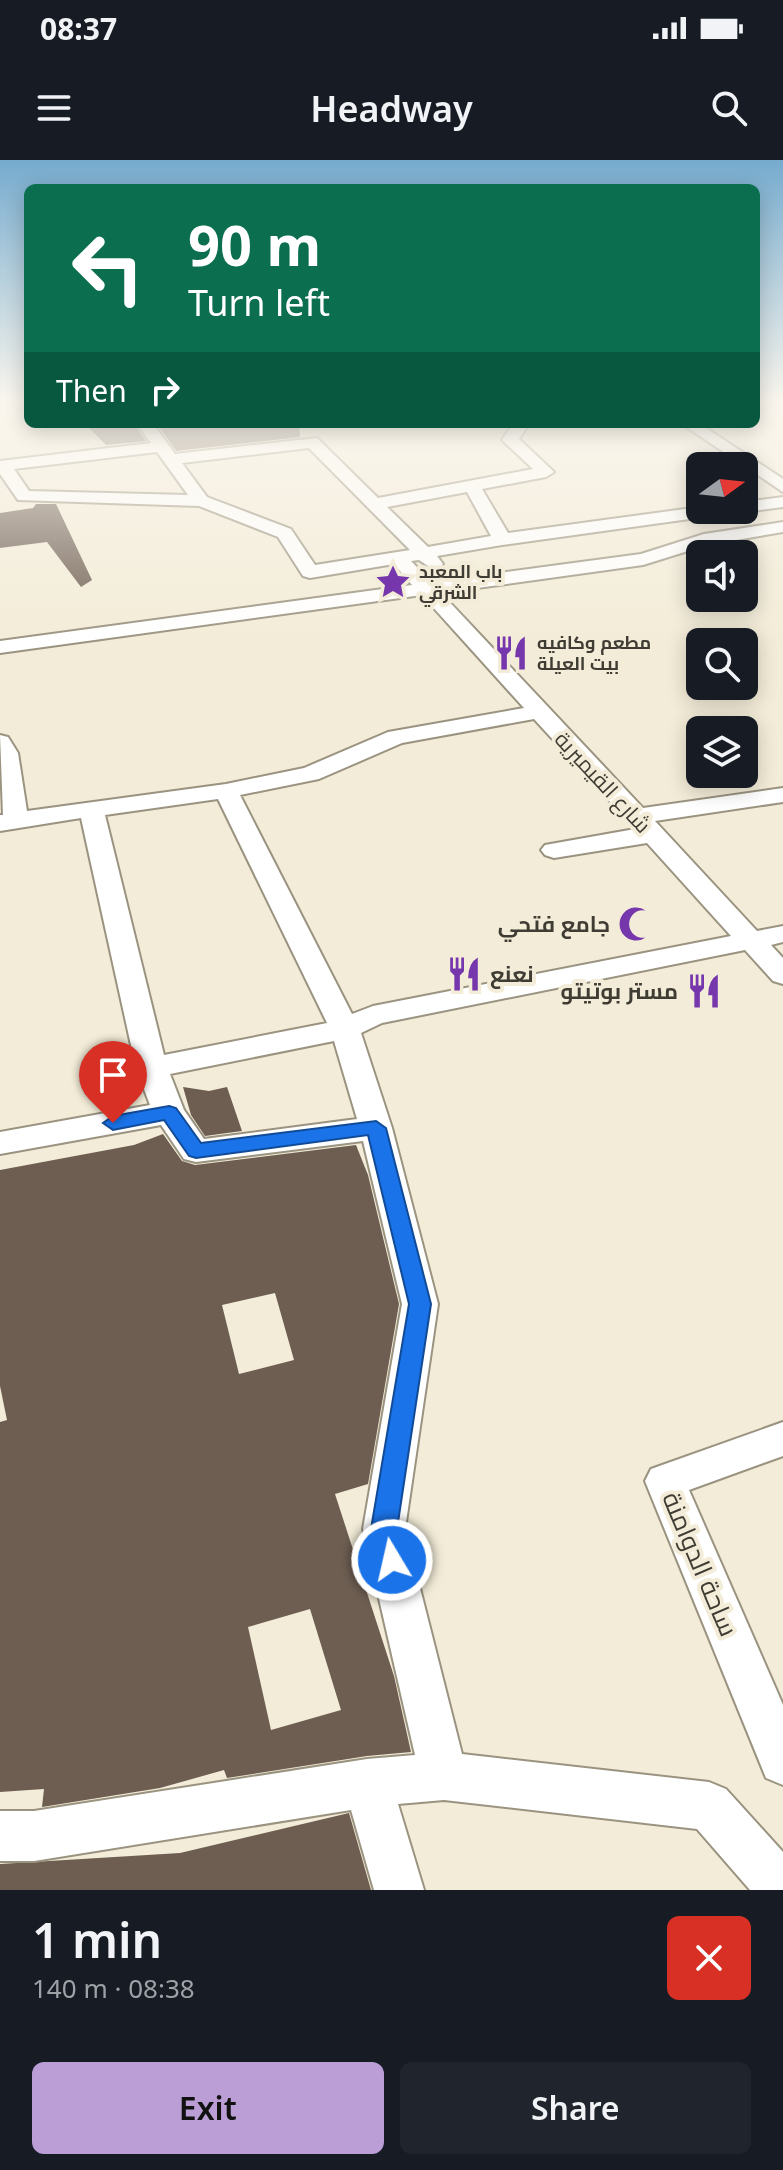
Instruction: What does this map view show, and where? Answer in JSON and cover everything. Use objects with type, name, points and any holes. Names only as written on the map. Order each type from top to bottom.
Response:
[{"type":"street","points":[[14,483],[24,496],[201,501],[285,533],[310,572],[502,539],[686,514]]},
{"type":"street","points":[[187,483],[201,501]]},
{"type":"street","points":[[353,483],[454,585]]},
{"type":"street","points":[[375,504],[489,483]]},
{"type":"street","points":[[472,486],[502,539]]},
{"type":"street","points":[[758,505],[783,502]]},
{"type":"street","points":[[0,647],[643,559],[704,540],[783,527]]},
{"type":"street","name":"شارع القيميرية","points":[[398,558],[783,975]]},
{"type":"street","points":[[0,742],[6,753],[8,822],[226,791],[311,774],[396,737],[537,712]]},
{"type":"street","points":[[226,791],[345,1029],[376,1128],[420,1304],[384,1529],[444,1776]]},
{"type":"street","points":[[554,850],[643,826],[783,795]]},
{"type":"street","points":[[91,809],[152,1068],[169,1113],[196,1151],[376,1128]]},
{"type":"street","points":[[152,1068],[345,1029],[373,1015],[783,934]]},
{"type":"street","points":[[0,1143],[169,1113]]},
{"type":"street","name":"ساحة الدوامنة","points":[[783,1439],[665,1481],[783,1761]]},
{"type":"street","points":[[0,1836],[34,1836],[367,1783],[444,1776],[709,1806],[783,1890]]},
{"type":"street","points":[[367,1783],[399,1890]]},
{"type":"building","points":[[36,504],[56,504],[92,580],[81,587],[47,542],[0,548],[0,513],[33,508]]},
{"type":"building","points":[[183,1087],[209,1091],[227,1087],[242,1131],[205,1136],[191,1115]]},
{"type":"building","points":[[163,1134],[182,1161],[195,1165],[356,1145],[368,1175],[399,1304],[368,1484],[335,1494],[394,1676],[411,1752],[227,1778],[224,1770],[160,1788],[42,1807],[44,1789],[0,1792],[0,1422],[7,1420],[0,1386],[0,1170],[134,1145]],"holes":[[[275,1293],[294,1360],[239,1374],[222,1305]],[[310,1609],[341,1710],[271,1730],[248,1627]]]},
{"type":"building","points":[[349,1813],[371,1890],[0,1890],[0,1864],[180,1853]]},
{"type":"place","name":"باب المعبد الشرقي","points":[[393,582]]},
{"type":"place","name":"مطعم وكافيه بيت العيلة","points":[[511,653]]},
{"type":"place","name":"جامع فتحي","points":[[636,924]]},
{"type":"place","name":"نعنع","points":[[464,974]]},
{"type":"place","name":"مستر بوتيتو","points":[[704,991]]},
{"type":"route","points":[[113,1123],[169,1113],[196,1151],[376,1128],[420,1304],[384,1529],[392,1560]]}]
